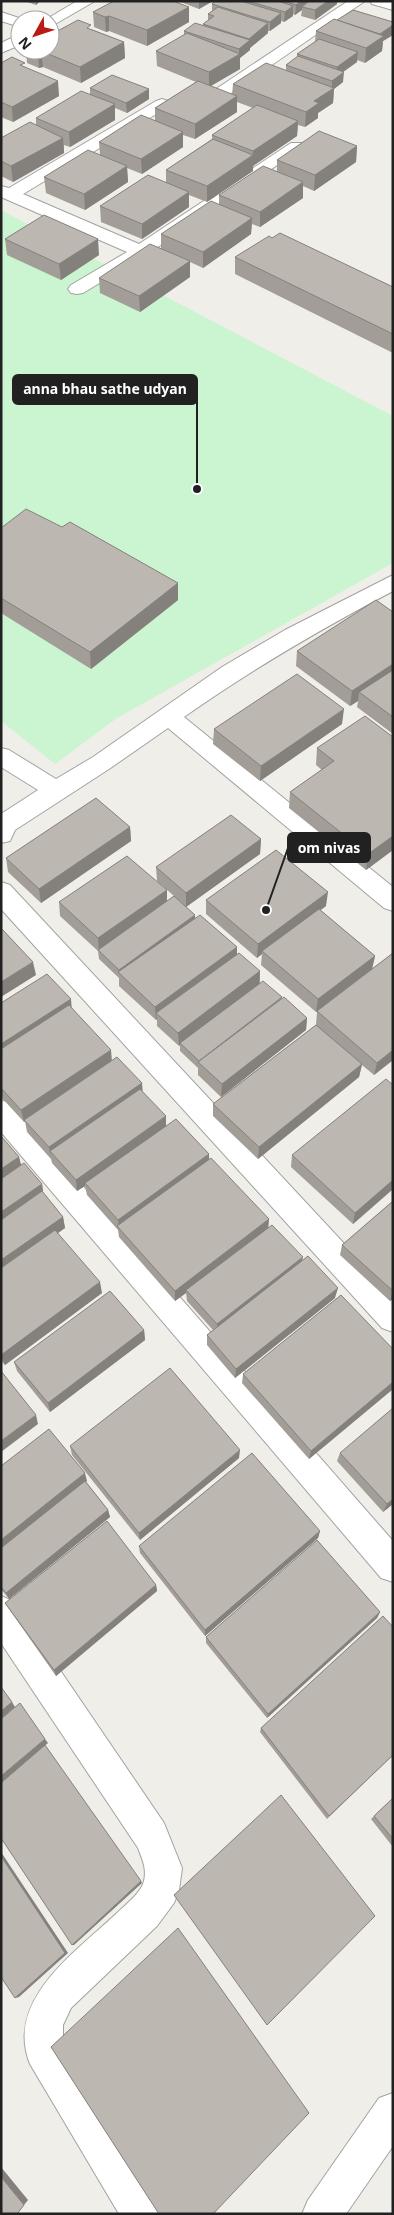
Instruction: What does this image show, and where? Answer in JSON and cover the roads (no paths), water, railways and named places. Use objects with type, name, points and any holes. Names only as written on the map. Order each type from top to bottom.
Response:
[{"type":"street","points":[[60,16],[88,1]]},
{"type":"street","points":[[222,92],[358,1]]},
{"type":"street","points":[[377,1],[393,6]]},
{"type":"street","points":[[6,193],[162,104]]},
{"type":"street","points":[[77,289],[140,251],[297,146]]},
{"type":"street","points":[[6,193],[140,251]]},
{"type":"street","points":[[1,834],[5,824],[101,763],[230,674],[293,635],[390,588]]},
{"type":"street","points":[[168,716],[393,901]]},
{"type":"street","points":[[1,756],[56,790]]},
{"type":"street","points":[[1,892],[393,1318]]},
{"type":"street","points":[[1,1112],[393,1566]]},
{"type":"street","points":[[4,1623],[151,1836],[164,1868],[161,1890],[144,1912],[58,1995],[44,2022],[44,2050],[142,2214]]},
{"type":"street","points":[[322,2214],[393,2112]]},
{"type":"place","name":"anna bhau sathe udyan","points":[[197,489]]},
{"type":"place","name":"om nivas","points":[[266,910]]}]
